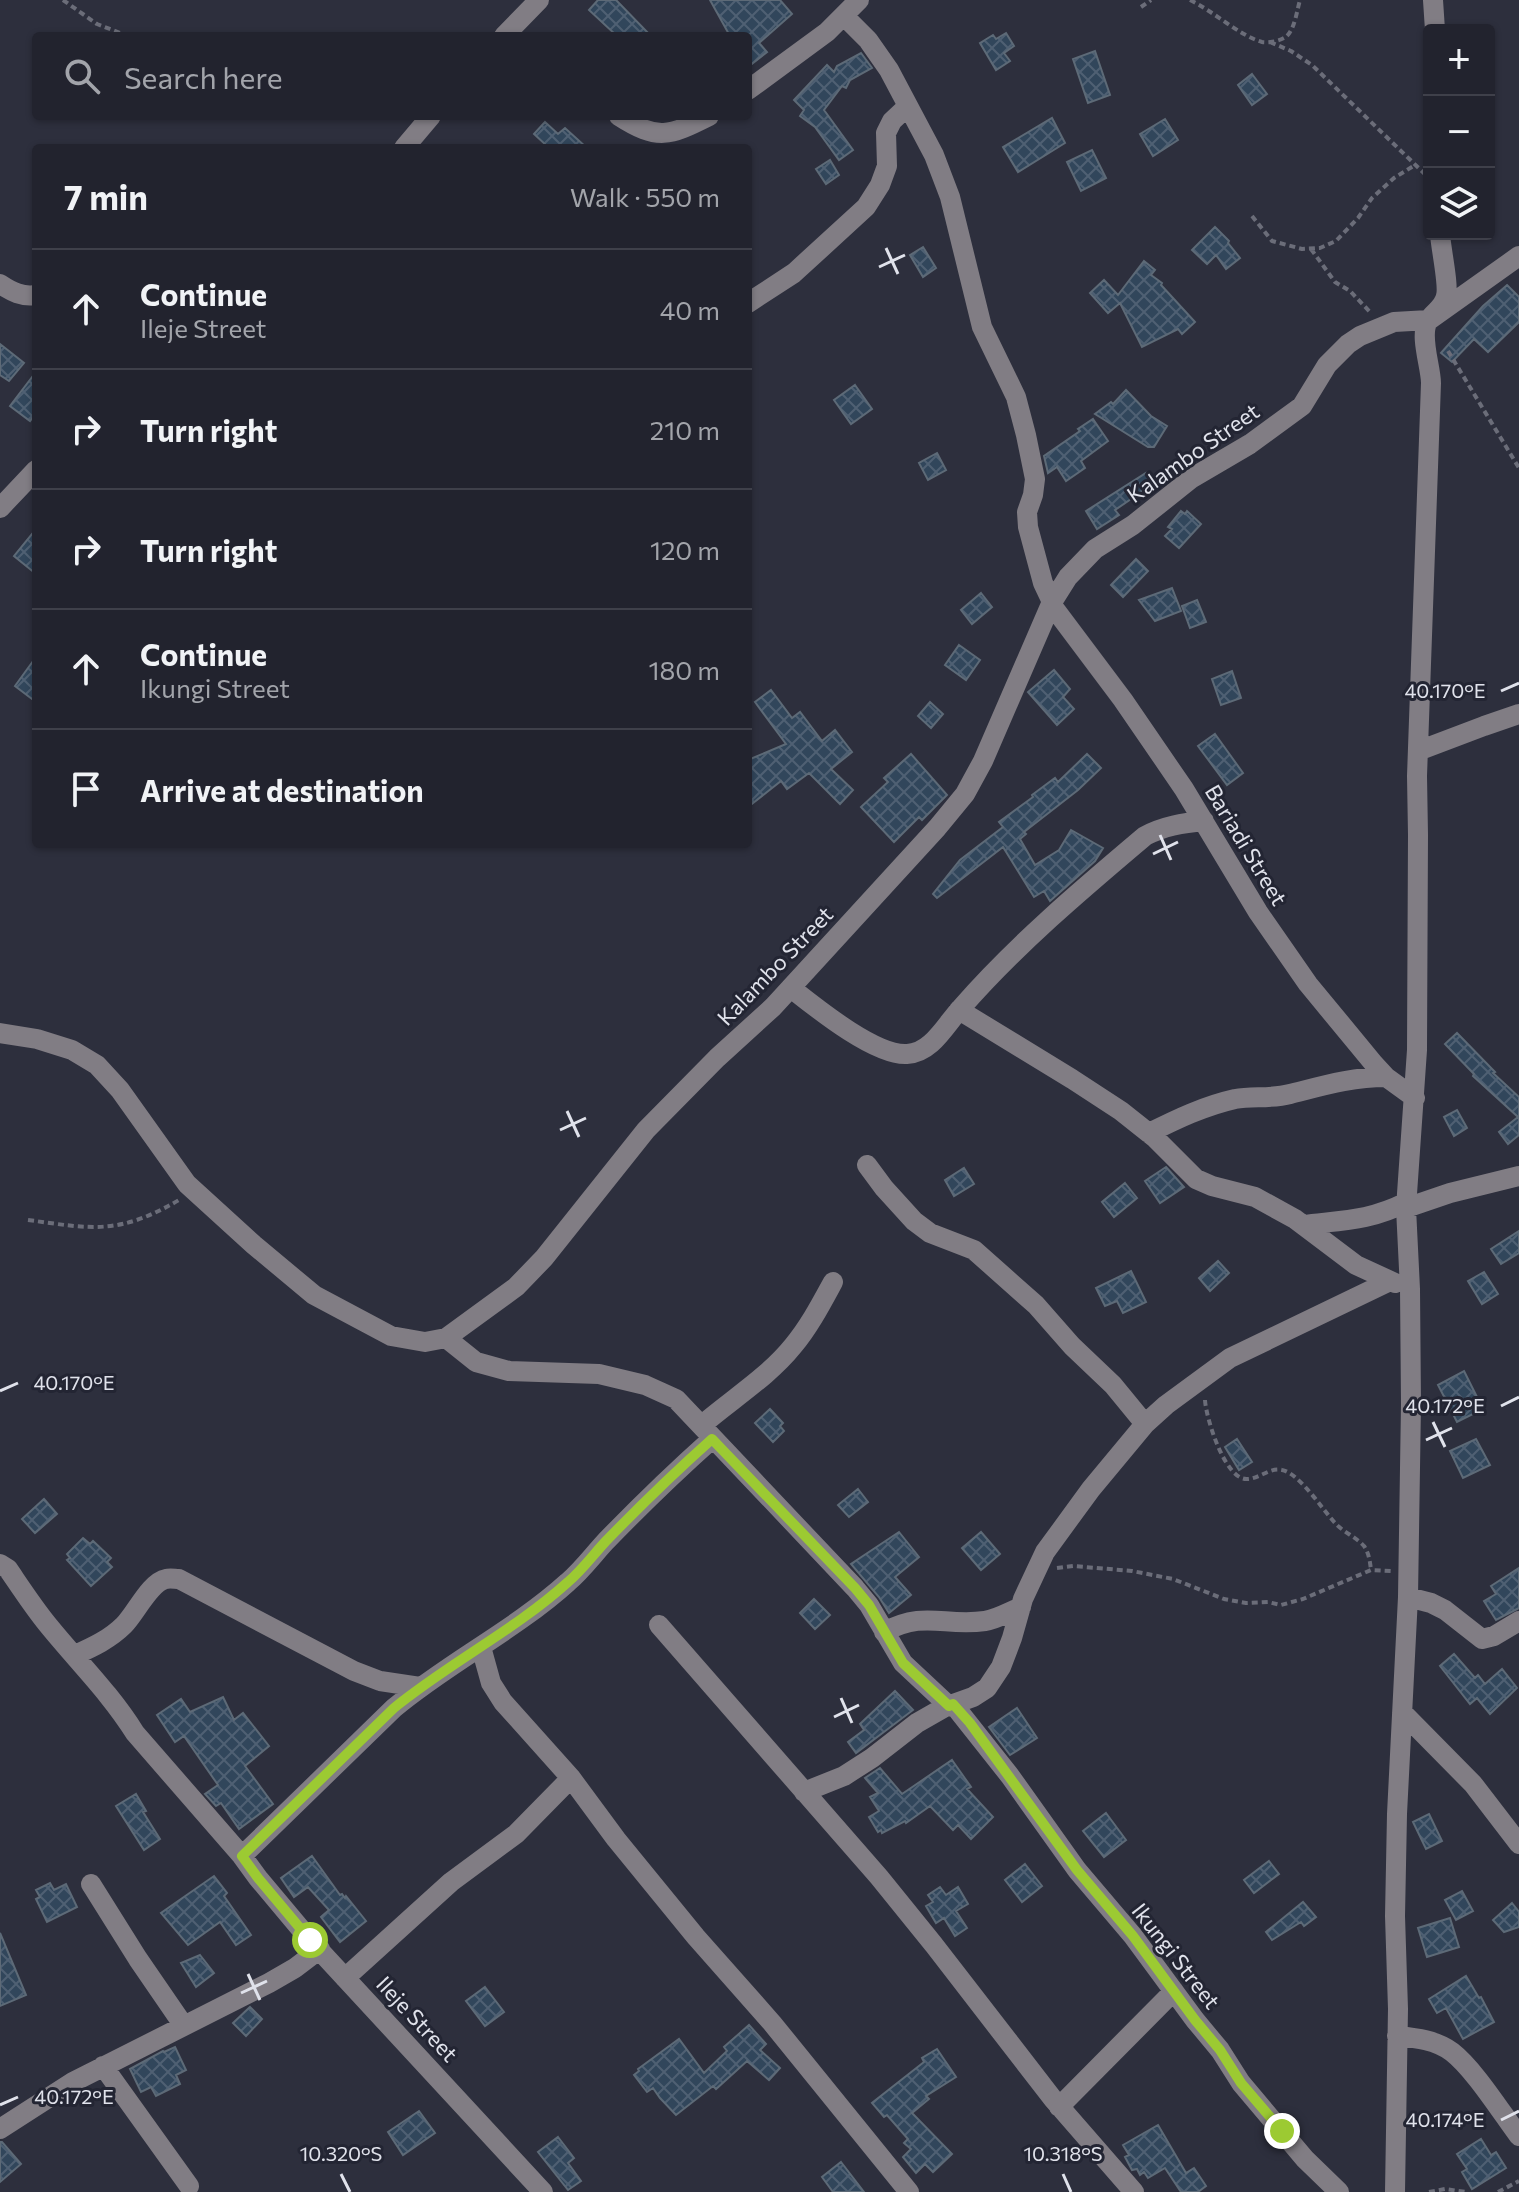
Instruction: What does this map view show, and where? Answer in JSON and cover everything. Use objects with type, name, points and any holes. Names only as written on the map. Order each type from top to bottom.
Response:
[{"type":"street","points":[[508,32],[539,0]]},
{"type":"street","points":[[752,87],[827,32],[859,0]]},
{"type":"street","points":[[1433,0],[1435,24]]},
{"type":"street","name":"Bariadi Street","points":[[844,16],[868,40],[889,70],[934,155],[950,197],[982,327],[1021,412],[1035,479],[1027,512],[1028,527],[1043,583],[1052,603],[1123,700],[1204,821],[1280,946],[1386,1077],[1415,1098]]},
{"type":"street","points":[[752,300],[794,273],[866,207],[880,185],[887,166],[886,133],[892,121],[908,106]]},
{"type":"street","points":[[407,144],[428,120]]},
{"type":"street","points":[[625,120],[637,128],[665,135],[700,120]]},
{"type":"street","points":[[1395,2192],[1395,1902],[1408,1588],[1411,1404],[1407,1205],[1418,1023],[1418,751],[1431,383],[1425,344],[1426,326],[1443,305],[1447,292],[1440,240]]},
{"type":"street","name":"Kalambo Street","points":[[446,1338],[516,1287],[544,1258],[646,1130],[791,988],[965,794],[983,761],[1052,603],[1068,577],[1095,549],[1133,525],[1192,478],[1250,444],[1302,406],[1327,365],[1337,353],[1360,336],[1405,320],[1429,320],[1519,256]]},
{"type":"street","points":[[0,284],[26,296],[32,295]]},
{"type":"street","points":[[0,508],[32,474]]},
{"type":"street","points":[[1418,751],[1519,714]]},
{"type":"street","points":[[791,988],[860,1038],[882,1049],[906,1055],[921,1050],[938,1038],[999,966],[1145,836],[1169,826],[1204,821]]},
{"type":"street","points":[[959,1010],[1072,1079],[1149,1133],[1196,1179],[1255,1197],[1303,1225],[1356,1265],[1410,1289]]},
{"type":"street","points":[[0,1033],[37,1039],[72,1050],[97,1065],[120,1090],[187,1184],[314,1295],[391,1336],[425,1342],[446,1338]]},
{"type":"street","points":[[1149,1133],[1195,1111],[1238,1099],[1271,1098],[1345,1079],[1386,1077]]},
{"type":"street","points":[[867,1165],[914,1221],[930,1233],[974,1250],[1036,1305],[1072,1346],[1113,1385],[1145,1424]]},
{"type":"street","points":[[1303,1225],[1370,1217],[1519,1176]]},
{"type":"street","points":[[804,1792],[844,1776],[917,1723],[987,1688],[1001,1667],[1021,1607],[1045,1552],[1091,1489],[1145,1424],[1182,1392],[1230,1358],[1390,1281]]},
{"type":"street","points":[[242,1856],[358,1742],[420,1687],[481,1647],[570,1581],[668,1479],[707,1432],[794,1345],[833,1282]]},
{"type":"street","name":"Ikungi Street","points":[[446,1338],[476,1362],[509,1371],[599,1374],[645,1385],[676,1399],[855,1588],[869,1605],[903,1663],[951,1705],[1010,1776],[1077,1870],[1133,1936],[1220,2050],[1241,2083],[1305,2159],[1339,2192]]},
{"type":"street","name":"Ileje Street","points":[[0,1564],[8,1569],[47,1624],[122,1712],[135,1733],[258,1878],[345,1978],[543,2192]]},
{"type":"street","points":[[75,1655],[122,1627],[151,1589],[164,1579],[179,1579],[354,1671],[380,1681],[420,1687]]},
{"type":"street","points":[[1408,1588],[1445,1610],[1482,1639],[1494,1636],[1519,1621]]},
{"type":"street","points":[[884,1632],[903,1622],[919,1620],[984,1621],[1021,1607]]},
{"type":"street","points":[[659,1625],[925,1934],[1059,2107],[1134,2192]]},
{"type":"street","points":[[481,1647],[496,1693],[571,1778],[600,1819],[696,1937],[772,2023],[909,2192]]},
{"type":"street","points":[[1402,1712],[1473,1784],[1519,1844]]},
{"type":"street","points":[[345,1978],[451,1882],[516,1834],[571,1778]]},
{"type":"street","points":[[91,1884],[184,2026]]},
{"type":"street","points":[[0,2129],[73,2082],[269,1983],[320,1949]]},
{"type":"street","points":[[1059,2107],[1174,1991]]},
{"type":"street","points":[[1397,2036],[1432,2042],[1451,2051],[1519,2136]]},
{"type":"street","points":[[103,2066],[189,2186]]},
{"type":"path","points":[[63,0],[97,24],[118,32]]},
{"type":"path","points":[[1141,7],[1151,0]]},
{"type":"path","points":[[1190,0],[1263,42],[1280,39],[1290,31],[1300,0]]},
{"type":"path","points":[[1270,42],[1312,65],[1423,172]]},
{"type":"path","points":[[1252,216],[1272,241],[1283,246],[1320,248],[1336,241],[1372,198],[1394,178],[1415,165]]},
{"type":"path","points":[[1311,249],[1335,282],[1363,302],[1381,327]]},
{"type":"path","points":[[1429,320],[1519,468]]},
{"type":"path","points":[[28,1220],[83,1228],[112,1227],[137,1222],[195,1191]]},
{"type":"path","points":[[1204,1376],[1206,1416],[1225,1461],[1239,1477],[1249,1479],[1277,1469],[1292,1474],[1335,1523],[1365,1548],[1371,1570]]},
{"type":"path","points":[[1037,1570],[1073,1566],[1132,1571],[1173,1579],[1224,1599],[1281,1605],[1371,1570],[1390,1571],[1408,1588]]},
{"type":"path","points":[[1498,2192],[1519,2181]]},
{"type":"path","points":[[1429,2192],[1445,2189],[1466,2192]]},
{"type":"building","points":[[598,0],[616,0],[647,32],[613,32],[589,10]]},
{"type":"building","points":[[710,0],[780,0],[792,14],[759,43],[767,52],[752,64],[752,32],[728,32]]},
{"type":"building","points":[[1006,33],[1014,46],[1004,53],[1010,61],[996,70],[980,43],[993,35],[996,39]]},
{"type":"building","points":[[1095,51],[1110,95],[1088,103],[1073,59]]},
{"type":"building","points":[[861,53],[872,68],[850,80],[846,88],[842,86],[824,110],[853,150],[839,160],[815,127],[800,116],[804,110],[794,100],[827,65],[834,72],[837,66]]},
{"type":"building","points":[[1252,74],[1267,94],[1252,105],[1238,85]]},
{"type":"building","points":[[1052,118],[1065,143],[1018,172],[1003,147]]},
{"type":"building","points":[[1165,119],[1178,140],[1153,156],[1140,134]]},
{"type":"building","points":[[545,122],[558,134],[565,128],[583,144],[545,144],[534,134]]},
{"type":"building","points":[[1092,150],[1106,178],[1081,191],[1067,162]]},
{"type":"building","points":[[830,160],[839,175],[826,184],[816,169]]},
{"type":"building","points":[[1215,227],[1240,258],[1226,269],[1216,255],[1207,264],[1192,250]]},
{"type":"building","points":[[923,247],[936,268],[923,277],[910,255]]},
{"type":"building","points":[[1144,261],[1155,270],[1151,275],[1162,283],[1195,322],[1182,334],[1178,329],[1142,347],[1120,303],[1108,313],[1090,293],[1104,280],[1118,295]]},
{"type":"building","points":[[1507,285],[1519,297],[1519,322],[1488,352],[1474,339],[1452,362],[1441,353],[1483,306]]},
{"type":"building","points":[[0,344],[24,363],[9,381],[0,375]]},
{"type":"building","points":[[32,377],[30,421],[10,406]]},
{"type":"building","points":[[855,385],[872,409],[851,424],[834,400]]},
{"type":"building","points":[[1126,390],[1151,416],[1167,426],[1154,447],[1148,447],[1095,414],[1111,402],[1113,404]]},
{"type":"building","points":[[1093,419],[1108,441],[1081,461],[1085,468],[1066,481],[1057,467],[1048,473],[1044,456]]},
{"type":"building","points":[[937,453],[946,470],[928,480],[919,463]]},
{"type":"building","points":[[1146,473],[1153,484],[1115,510],[1119,515],[1097,529],[1086,511]]},
{"type":"building","points":[[1181,511],[1185,514],[1187,511],[1201,524],[1179,548],[1165,536]]},
{"type":"building","points":[[32,534],[32,571],[14,556]]},
{"type":"building","points":[[1136,559],[1148,571],[1123,597],[1111,585]]},
{"type":"building","points":[[1172,588],[1181,611],[1155,621],[1139,600]]},
{"type":"building","points":[[981,593],[992,607],[972,624],[961,610]]},
{"type":"building","points":[[1197,600],[1206,622],[1190,628],[1182,606]]},
{"type":"building","points":[[959,645],[980,660],[966,680],[945,665]]},
{"type":"building","points":[[32,663],[32,699],[15,686]]},
{"type":"building","points":[[1054,670],[1070,689],[1063,697],[1074,709],[1057,725],[1028,692]]},
{"type":"building","points":[[1232,671],[1241,698],[1221,705],[1212,679]]},
{"type":"building","points":[[771,690],[792,718],[800,712],[822,741],[835,730],[852,752],[831,769],[853,790],[840,804],[809,773],[787,789],[781,781],[752,804],[752,758],[786,744],[755,702]]},
{"type":"building","points":[[930,702],[943,714],[931,728],[918,716]]},
{"type":"building","points":[[1215,734],[1243,773],[1227,785],[1198,746]]},
{"type":"building","points":[[911,754],[947,795],[894,842],[861,807],[888,782],[884,778]]},
{"type":"building","points":[[1087,754],[1101,768],[1024,832],[1026,834],[1020,839],[1035,865],[1059,850],[1071,830],[1103,848],[1095,861],[1050,901],[1044,891],[1034,897],[1003,847],[937,898],[933,894],[960,860],[1003,827],[999,822],[1055,778],[1058,782]]},
{"type":"building","points":[[1457,1033],[1519,1097],[1519,1135],[1508,1144],[1499,1132],[1518,1117],[1473,1076],[1445,1044]]},
{"type":"building","points":[[1457,1110],[1467,1128],[1454,1136],[1444,1117]]},
{"type":"building","points":[[1166,1167],[1184,1187],[1160,1203],[1145,1181]]},
{"type":"building","points":[[964,1168],[974,1184],[954,1196],[945,1180]]},
{"type":"building","points":[[1125,1183],[1137,1198],[1114,1217],[1102,1202]]},
{"type":"building","points":[[1519,1231],[1519,1253],[1501,1264],[1491,1249]]},
{"type":"building","points":[[1218,1261],[1229,1273],[1210,1291],[1199,1278]]},
{"type":"building","points":[[1131,1271],[1146,1302],[1123,1313],[1117,1301],[1105,1306],[1096,1288]]},
{"type":"building","points":[[1484,1272],[1498,1294],[1482,1304],[1468,1281]]},
{"type":"building","points":[[1464,1371],[1483,1409],[1457,1422],[1438,1385]]},
{"type":"building","points":[[770,1409],[783,1423],[780,1426],[784,1431],[773,1442],[755,1423]]},
{"type":"building","points":[[1237,1439],[1252,1462],[1239,1470],[1225,1447]]},
{"type":"building","points":[[1476,1439],[1490,1465],[1463,1478],[1450,1451]]},
{"type":"building","points":[[858,1489],[868,1502],[849,1517],[838,1505]]},
{"type":"building","points":[[44,1499],[57,1514],[35,1533],[22,1519]]},
{"type":"building","points":[[899,1532],[919,1557],[895,1577],[911,1595],[889,1613],[851,1564]]},
{"type":"building","points":[[981,1532],[1000,1554],[981,1570],[962,1548]]},
{"type":"building","points":[[83,1538],[90,1544],[93,1541],[111,1558],[107,1562],[112,1567],[91,1586],[67,1560],[70,1558],[67,1554]]},
{"type":"building","points":[[1519,1568],[1519,1608],[1496,1620],[1484,1601],[1496,1594],[1491,1586]]},
{"type":"building","points":[[814,1599],[830,1615],[815,1629],[800,1613]]},
{"type":"building","points":[[1454,1654],[1475,1678],[1478,1675],[1485,1684],[1502,1669],[1517,1688],[1490,1714],[1477,1698],[1470,1704],[1440,1666]]},
{"type":"building","points":[[895,1691],[913,1710],[856,1753],[848,1742],[864,1730],[860,1724]]},
{"type":"building","points":[[223,1697],[234,1720],[243,1713],[269,1746],[245,1766],[273,1804],[239,1829],[221,1803],[216,1806],[205,1794],[218,1785],[184,1736],[175,1742],[157,1715],[181,1699],[190,1712]]},
{"type":"building","points":[[1017,1708],[1037,1738],[1010,1755],[989,1727]]},
{"type":"building","points":[[952,1760],[971,1787],[967,1789],[993,1817],[971,1839],[958,1825],[953,1830],[930,1806],[906,1823],[878,1832],[869,1817],[879,1811],[870,1797],[878,1793],[865,1778],[880,1768],[902,1794]]},
{"type":"building","points":[[136,1794],[160,1839],[144,1850],[116,1806]]},
{"type":"building","points":[[1106,1813],[1126,1840],[1104,1857],[1083,1831]]},
{"type":"building","points":[[1429,1814],[1442,1841],[1426,1849],[1413,1822]]},
{"type":"building","points":[[312,1856],[340,1895],[346,1896],[366,1921],[340,1942],[321,1917],[329,1910],[308,1887],[294,1897],[281,1878]]},
{"type":"building","points":[[1269,1861],[1279,1874],[1254,1893],[1244,1880]]},
{"type":"building","points":[[1025,1864],[1042,1886],[1022,1902],[1005,1880]]},
{"type":"building","points":[[214,1876],[251,1935],[236,1945],[220,1922],[188,1945],[161,1913]]},
{"type":"building","points":[[50,1883],[54,1890],[66,1884],[77,1907],[47,1922],[36,1899],[40,1897],[36,1890]]},
{"type":"building","points":[[940,1887],[946,1895],[958,1887],[968,1904],[956,1911],[967,1928],[955,1936],[944,1918],[936,1923],[926,1906],[933,1902],[928,1895]]},
{"type":"building","points":[[1462,1891],[1473,1911],[1456,1920],[1445,1900]]},
{"type":"building","points":[[1303,1902],[1316,1917],[1304,1926],[1301,1922],[1272,1940],[1266,1932]]},
{"type":"building","points":[[1512,1903],[1519,1912],[1519,1927],[1504,1932],[1493,1920]]},
{"type":"building","points":[[1450,1918],[1459,1947],[1427,1957],[1418,1928]]},
{"type":"building","points":[[0,1933],[26,1995],[0,2006]]},
{"type":"building","points":[[200,1955],[214,1973],[196,1987],[181,1963]]},
{"type":"building","points":[[1466,1976],[1494,2022],[1463,2039],[1446,2008],[1437,2013],[1429,1999]]},
{"type":"building","points":[[485,1987],[504,2012],[485,2026],[466,2001]]},
{"type":"building","points":[[250,2007],[262,2019],[246,2036],[233,2023]]},
{"type":"building","points":[[749,2025],[766,2044],[760,2050],[780,2068],[769,2080],[747,2061],[716,2089],[713,2086],[676,2115],[653,2088],[647,2092],[634,2075],[679,2039],[704,2073],[727,2051],[724,2047]]},
{"type":"building","points":[[175,2047],[186,2070],[176,2075],[180,2084],[156,2096],[151,2087],[141,2092],[130,2069]]},
{"type":"building","points":[[937,2049],[956,2077],[926,2096],[929,2099],[912,2113],[952,2154],[933,2172],[925,2164],[916,2173],[903,2157],[911,2149],[904,2143],[908,2139],[872,2103],[924,2062],[922,2058]]},
{"type":"building","points":[[419,2111],[435,2133],[403,2155],[388,2132]]},
{"type":"building","points":[[1158,2125],[1186,2173],[1194,2168],[1206,2186],[1198,2192],[1181,2192],[1165,2168],[1148,2178],[1144,2172],[1140,2175],[1137,2169],[1132,2170],[1123,2145]]},
{"type":"building","points":[[558,2137],[574,2158],[568,2163],[581,2181],[568,2190],[538,2152]]},
{"type":"building","points":[[1481,2139],[1491,2155],[1496,2152],[1506,2168],[1472,2189],[1462,2172],[1467,2169],[1457,2154]]},
{"type":"building","points":[[0,2142],[21,2164],[0,2182]]},
{"type":"building","points":[[841,2162],[864,2192],[833,2192],[822,2177]]},
{"type":"route","points":[[310,1940],[242,1856],[394,1708],[570,1581],[603,1544],[712,1439],[855,1588],[869,1605],[903,1663],[949,1706],[953,1704],[970,1723],[1077,1870],[1133,1936],[1220,2050],[1241,2083],[1282,2131]]}]
